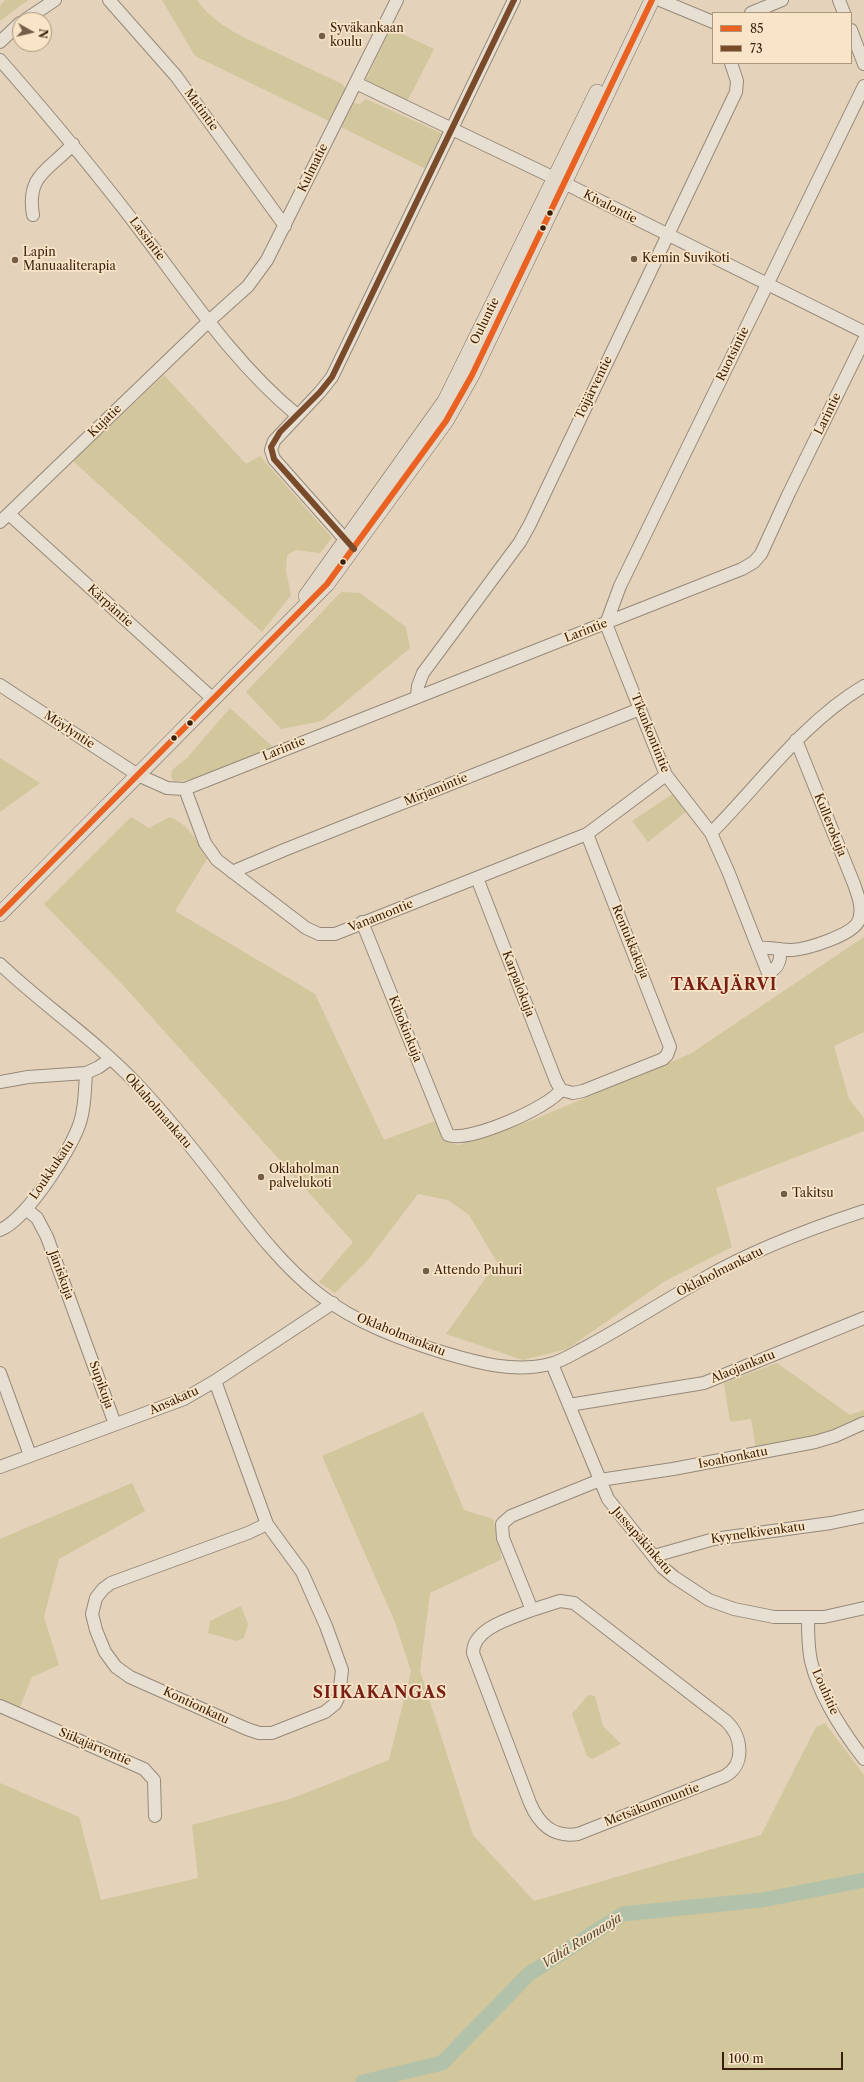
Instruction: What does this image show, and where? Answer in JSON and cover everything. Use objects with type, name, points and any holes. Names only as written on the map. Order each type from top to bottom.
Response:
[{"type":"main road","name":"Ouluntie","points":[[559,181],[644,0]]},
{"type":"main road","name":"Ouluntie","points":[[0,914],[290,620],[349,544],[445,401],[652,0]]},
{"type":"street","points":[[37,12],[55,0]]},
{"type":"street","name":"Matintie","points":[[109,0],[176,76],[285,226]]},
{"type":"street","name":"Kulmatie","points":[[209,321],[248,286],[267,260],[397,0]]},
{"type":"street","points":[[349,544],[274,459],[271,447],[280,432],[320,392],[332,377],[514,0]]},
{"type":"street","points":[[660,0],[712,22]]},
{"type":"street","points":[[752,12],[782,0]]},
{"type":"street","points":[[839,0],[844,12]]},
{"type":"street","points":[[0,42],[12,31]]},
{"type":"street","points":[[852,33],[864,64]]},
{"type":"street","name":"Lassintie","points":[[0,60],[73,144],[209,321],[259,378],[297,415]]},
{"type":"street","name":"Toijärventie","points":[[417,696],[418,686],[423,673],[525,533],[736,92],[737,81],[731,64]]},
{"type":"street","name":"Kivalontie","points":[[356,83],[559,181],[864,332]]},
{"type":"street","name":"Ruotsintie","points":[[606,624],[620,586],[766,284],[864,86]]},
{"type":"street","points":[[34,215],[31,194],[38,178],[44,169],[62,156],[73,144]]},
{"type":"street","name":"Kujatie","points":[[4,518],[209,321]]},
{"type":"street","name":"Larintie","points":[[185,789],[417,696],[606,624],[742,569],[758,559],[864,340]]},
{"type":"street","name":"Kärpäntie","points":[[4,518],[212,698]]},
{"type":"street","name":"Tikankontintie","points":[[606,624],[666,775],[711,833],[768,973],[777,967],[781,958],[780,949]]},
{"type":"street","name":"Möylyntie","points":[[0,685],[138,775]]},
{"type":"street","points":[[711,833],[796,740],[838,703],[864,686]]},
{"type":"street","name":"Mirjamintie","points":[[232,872],[640,709]]},
{"type":"street","name":"Kullerokuja","points":[[780,949],[799,949],[843,935],[856,925],[860,912],[860,903],[854,884],[796,740]]},
{"type":"street","points":[[138,775],[167,788],[185,789]]},
{"type":"street","name":"Vanamontie","points":[[185,789],[205,843],[212,856],[306,928],[315,933],[335,934],[587,834],[666,775]]},
{"type":"street","name":"Rentukkakuja","points":[[561,1090],[571,1093],[583,1090],[661,1060],[670,1050],[670,1041],[587,834]]},
{"type":"street","name":"Karpalokuja","points":[[477,878],[556,1081],[561,1090]]},
{"type":"street","name":"Kihokinkuja","points":[[362,922],[448,1135],[463,1136],[526,1115],[554,1098],[561,1090]]},
{"type":"street","points":[[758,948],[780,949]]},
{"type":"street","name":"Oklaholmankatu","points":[[0,964],[30,993],[110,1059],[136,1083],[182,1137],[270,1247],[302,1279],[333,1303],[352,1315],[385,1331],[419,1344],[472,1361],[517,1367],[552,1364],[624,1326],[707,1276],[783,1240],[864,1211]]},
{"type":"street","points":[[0,1082],[28,1077],[86,1074],[110,1059]]},
{"type":"street","name":"Loukkukatu","points":[[0,1230],[14,1223],[26,1209],[64,1155],[78,1130],[83,1113],[86,1074]]},
{"type":"street","name":"Jäniskuja","points":[[26,1209],[37,1218],[47,1237],[87,1346]]},
{"type":"street","name":"Ansakatu","points":[[0,1467],[184,1399],[215,1381],[333,1303]]},
{"type":"street","name":"Alaojankatu","points":[[569,1405],[704,1383],[864,1318]]},
{"type":"street","name":"Supikuja","points":[[87,1346],[116,1424]]},
{"type":"street","name":"Jussapäkinkatu","points":[[552,1364],[612,1507],[674,1577],[709,1600],[734,1609],[774,1617],[808,1618],[834,1615],[864,1608]]},
{"type":"street","points":[[0,1373],[30,1455]]},
{"type":"street","name":"Kontionkatu","points":[[215,1381],[267,1524],[302,1572],[341,1663],[342,1676],[339,1696],[330,1708],[319,1715],[278,1731],[263,1734],[247,1729],[121,1671],[105,1652],[96,1630],[92,1614],[96,1598],[103,1589],[111,1583],[248,1533],[267,1524]]},
{"type":"street","name":"Isoahonkatu","points":[[600,1480],[673,1469],[815,1442],[834,1436],[864,1423]]},
{"type":"street","points":[[532,1610],[503,1538],[503,1522],[510,1516],[600,1480]]},
{"type":"street","name":"Kyynelkivenkatu","points":[[654,1556],[714,1539],[830,1523],[864,1516]]},
{"type":"street","name":"Metsäkummuntie","points":[[564,1601],[574,1603],[587,1612],[730,1725],[736,1732],[739,1742],[739,1759],[734,1769],[725,1776],[677,1796],[578,1834],[560,1834],[545,1826],[533,1810],[473,1653],[474,1645],[481,1635],[532,1610],[564,1601]]},
{"type":"street","name":"Louhitie","points":[[808,1618],[811,1661],[815,1672],[839,1724],[864,1759]]},
{"type":"street","name":"Siikajärventie","points":[[0,1706],[144,1769],[154,1780],[155,1816]]},
{"type":"shaded area","points":[[5,0],[28,0],[0,21],[0,6]]},
{"type":"shaded area","points":[[162,0],[197,0],[213,18],[232,31],[342,84],[346,89],[331,122],[195,56]]},
{"type":"shaded area","points":[[390,30],[394,30],[434,49],[407,102],[365,82]]},
{"type":"shaded area","points":[[366,99],[443,134],[426,169],[341,127],[353,103],[360,104]]},
{"type":"shaded area","points":[[164,375],[246,464],[260,456],[332,538],[320,553],[296,550],[287,555],[286,571],[291,595],[262,632],[73,461]]},
{"type":"shaded area","points":[[341,592],[360,593],[406,627],[410,648],[322,721],[281,729],[246,692]]},
{"type":"shaded area","points":[[230,708],[274,748],[238,764],[200,778],[174,781],[171,777],[172,770],[187,758]]},
{"type":"shaded area","points":[[0,758],[40,783],[0,812]]},
{"type":"shaded area","points":[[674,793],[688,810],[648,842],[632,821]]},
{"type":"shaded area","points":[[131,817],[149,828],[170,817],[188,829],[207,859],[175,911],[315,994],[384,1140],[435,1121],[443,1141],[459,1145],[530,1121],[690,1054],[864,937],[864,1032],[834,1046],[849,1099],[864,1118],[864,1131],[716,1188],[732,1247],[665,1281],[567,1349],[523,1360],[446,1334],[497,1262],[469,1215],[448,1200],[418,1194],[367,1261],[335,1293],[319,1282],[353,1242],[123,985],[44,904]]},
{"type":"shaded area","points":[[777,1363],[850,1415],[864,1410],[864,1419],[817,1439],[756,1449],[751,1419],[730,1422],[724,1383]]},
{"type":"shaded area","points":[[423,1412],[464,1510],[493,1519],[502,1559],[430,1593],[420,1671],[473,1835],[534,1901],[761,1835],[816,1727],[825,1723],[864,1775],[864,2082],[0,2082],[0,1783],[79,1817],[101,1900],[198,1878],[192,1825],[293,1798],[389,1760],[411,1671],[395,1622],[322,1456]]},
{"type":"shaded area","points":[[132,1483],[145,1511],[59,1559],[44,1617],[59,1665],[32,1677],[15,1719],[0,1713],[0,1539]]},
{"type":"shaded area","points":[[241,1606],[248,1624],[244,1638],[237,1641],[208,1633],[210,1621]]},
{"type":"shaded area","points":[[588,1695],[595,1696],[603,1726],[621,1744],[592,1759],[587,1756],[572,1714]]},
{"type":"waterway","name":"Vähä Ruonaoja","points":[[363,2082],[442,2063],[529,1974],[623,1914],[762,1900],[864,1880]]},
{"type":"transit line","name":"73","points":[[354,549],[274,459],[271,447],[280,432],[320,392],[332,377],[514,0]]},
{"type":"transit line","name":"85","points":[[0,914],[327,584],[446,421],[472,375],[652,0]]},
{"type":"place","name":"Syväkankaan koulu","points":[[322,36]]},
{"type":"place","name":"Kemin Suvikoti","points":[[634,259]]},
{"type":"place","name":"Lapin Manuaaliterapia","points":[[15,260]]},
{"type":"place","name":"Oklaholman palvelukoti","points":[[261,1177]]},
{"type":"place","name":"Takitsu","points":[[784,1194]]},
{"type":"place","name":"Attendo Puhuri","points":[[426,1271]]},
{"type":"district","name":"TAKAJÄRVI","points":[[724,985]]},
{"type":"district","name":"SIIKAKANGAS","points":[[380,1693]]}]
